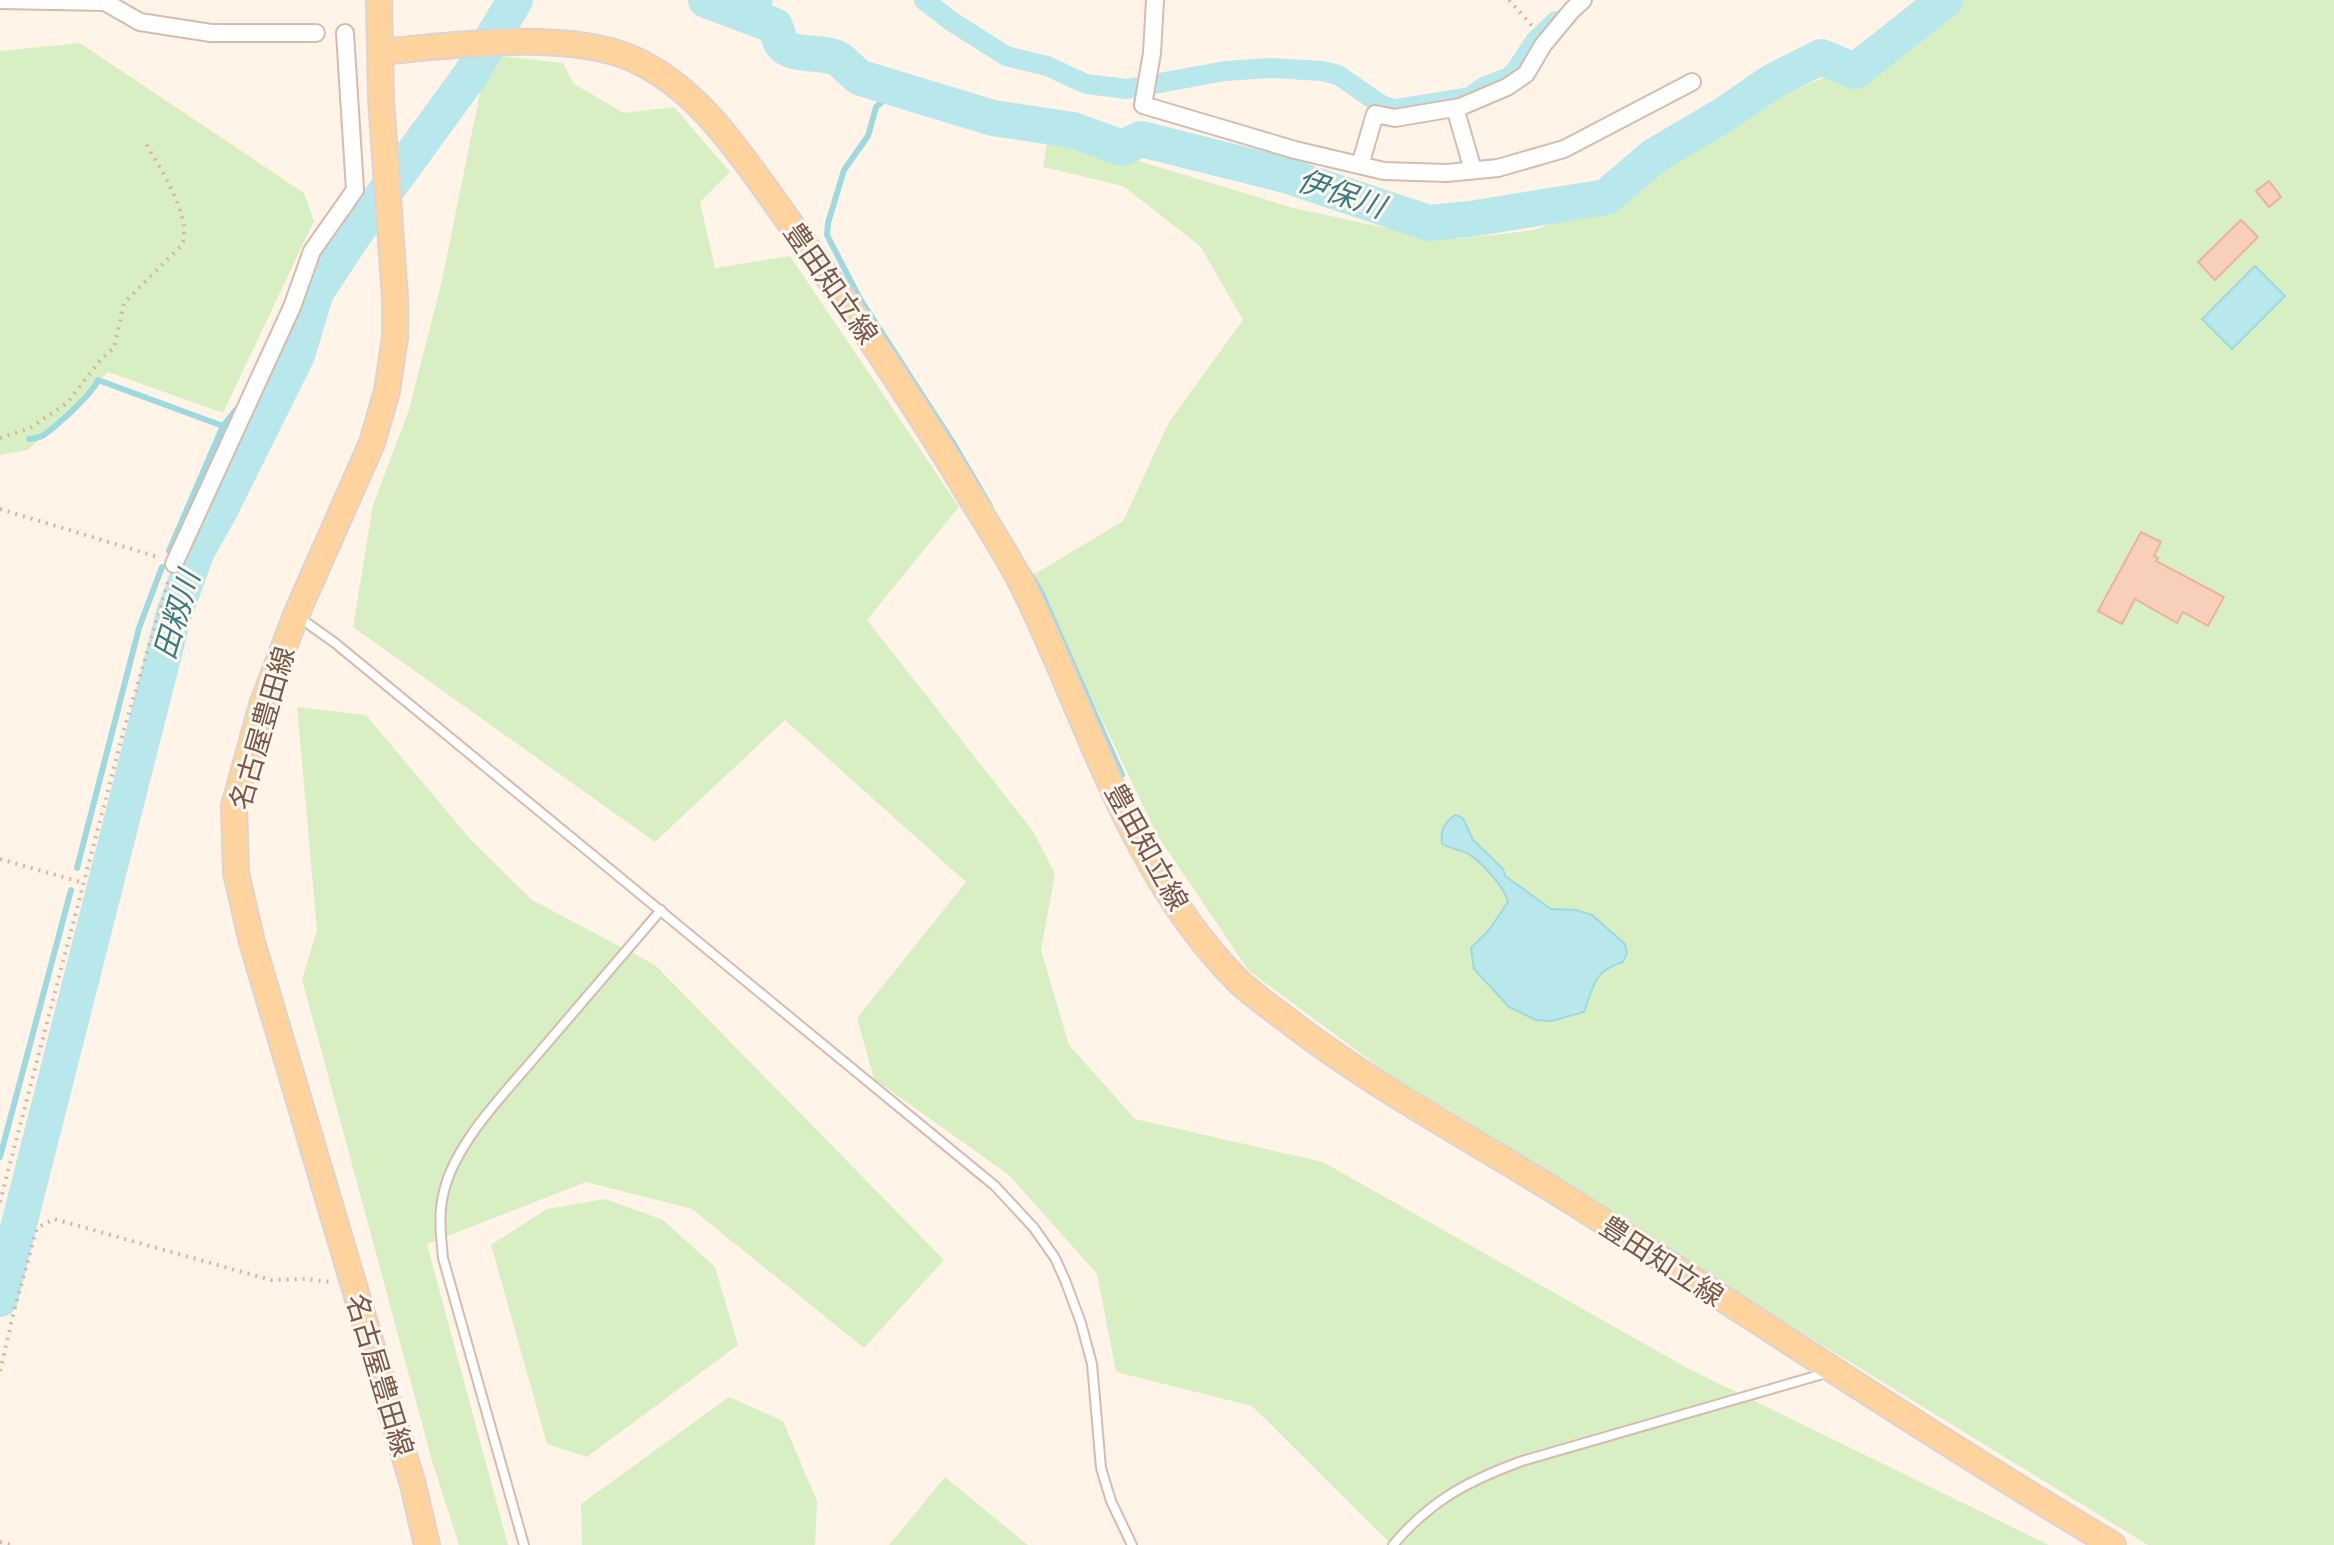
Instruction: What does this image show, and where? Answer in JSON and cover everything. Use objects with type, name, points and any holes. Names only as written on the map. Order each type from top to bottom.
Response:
[{"type":"main road","name":"名古屋豊田線","points":[[379,0],[381,99],[395,289],[395,337],[387,391],[372,443],[296,615],[262,705],[234,806],[236,873],[252,942],[413,1485],[427,1545]]},
{"type":"main road","name":"豊田知立線","points":[[381,52],[521,43],[587,46],[624,55],[661,73],[684,91],[745,162],[845,300],[935,436],[1023,587],[1139,844],[1200,941],[1244,987],[1345,1063],[1570,1201],[2113,1545]]},
{"type":"street","points":[[0,0],[105,2],[140,22],[211,33],[316,33]]},
{"type":"street","points":[[1155,0],[1152,53],[1143,105],[1295,150],[1384,171],[1447,173],[1498,168],[1564,149],[1692,82]]},
{"type":"street","points":[[1360,165],[1375,114],[1395,118],[1455,108],[1507,87],[1526,74],[1546,41],[1583,0]]},
{"type":"street","points":[[174,564],[292,307],[312,251],[355,190],[345,33]]},
{"type":"street","points":[[1455,108],[1473,170]]},
{"type":"lane","points":[[296,615],[335,643],[995,1186],[1034,1228],[1055,1258],[1081,1323],[1092,1364],[1101,1468],[1111,1501],[1132,1545]]},
{"type":"lane","points":[[524,1545],[443,1258],[439,1225],[444,1191],[453,1165],[498,1101],[661,910]]},
{"type":"lane","points":[[1393,1545],[1408,1526],[1443,1498],[1480,1476],[1522,1461],[1834,1371]]},
{"type":"path","points":[[1509,0],[1546,41]]},
{"type":"path","points":[[0,438],[30,428],[67,403],[102,358],[114,348],[124,303],[182,245],[186,236],[185,224],[145,142]]},
{"type":"path","points":[[0,509],[153,554],[174,564],[123,733],[0,1202]]},
{"type":"path","points":[[0,859],[84,883]]},
{"type":"path","points":[[0,1371],[37,1228],[54,1219],[271,1280],[307,1279],[353,1285]]},
{"type":"path","points":[[0,1542],[12,1545]]},
{"type":"green space","points":[[1945,0],[2334,0],[2334,1545],[2148,1545],[1398,1081],[1249,971],[1157,835],[1033,575],[1123,521],[1169,422],[1243,320],[1200,246],[1123,186],[1043,167],[1048,138],[1119,155],[1293,208],[1410,233],[1457,239],[1534,230],[1631,195],[1734,114],[1836,73]]},
{"type":"green space","points":[[80,43],[304,193],[314,221],[223,413],[108,372],[28,450],[0,455],[0,51]]},
{"type":"green space","points":[[502,56],[563,63],[574,84],[624,113],[674,107],[730,172],[700,202],[715,268],[790,256],[959,507],[867,620],[1033,831],[1055,874],[1041,950],[1069,1045],[1135,1119],[1323,1162],[1689,1369],[2049,1545],[1392,1545],[1252,1406],[1116,1372],[1097,1274],[1009,1175],[874,1079],[857,1018],[966,882],[785,720],[655,842],[353,627],[373,505],[409,410],[442,280],[485,68]]},
{"type":"green space","points":[[297,707],[366,715],[471,840],[532,900],[655,965],[944,1260],[864,1348],[692,1209],[586,1182],[427,1244],[508,1545],[459,1545],[432,1461],[302,979],[317,930]]},
{"type":"green space","points":[[605,1199],[663,1220],[715,1267],[738,1345],[587,1457],[547,1444],[491,1245],[547,1209]]},
{"type":"green space","points":[[729,1397],[783,1421],[817,1501],[815,1545],[582,1545],[581,1504]]},
{"type":"green space","points":[[945,1477],[1028,1545],[889,1545]]},
{"type":"water","points":[[2255,266],[2285,296],[2232,349],[2202,319]]},
{"type":"water","points":[[1455,815],[1463,818],[1473,840],[1503,869],[1505,876],[1551,909],[1576,910],[1592,915],[1625,944],[1627,953],[1623,962],[1600,975],[1584,1012],[1551,1021],[1536,1020],[1509,1007],[1474,969],[1471,948],[1489,930],[1508,902],[1498,883],[1479,862],[1467,853],[1442,844],[1444,827]]},
{"type":"building","points":[[2269,181],[2281,197],[2269,207],[2256,191]]},
{"type":"building","points":[[2241,220],[2258,237],[2215,280],[2198,262]]},
{"type":"building","points":[[2141,532],[2161,542],[2154,556],[2158,558],[2156,561],[2224,597],[2208,626],[2183,612],[2177,623],[2135,599],[2122,624],[2098,611]]},
{"type":"waterway","name":"田籾川","points":[[0,1299],[174,614],[197,551],[297,355],[316,292],[471,74],[515,0]]},
{"type":"waterway","name":"伊保川","points":[[706,0],[775,26],[787,48],[837,58],[861,78],[993,118],[1073,130],[1122,148],[1141,139],[1285,175],[1429,223],[1606,197],[1654,156],[1722,116],[1773,81],[1821,57],[1855,71],[1945,0]]},
{"type":"waterway","points":[[746,15],[763,0]]},
{"type":"waterway","points":[[924,0],[1006,56],[1047,66],[1086,84],[1127,89],[1225,71],[1270,68],[1322,71],[1338,75],[1383,106],[1395,109],[1470,97],[1485,86],[1509,77],[1535,41],[1556,21]]},
{"type":"waterway","points":[[897,89],[876,107],[868,136],[844,170],[827,235],[860,299],[990,506]]},
{"type":"waterway","points":[[29,439],[42,436],[56,426],[98,380],[223,426]]},
{"type":"waterway","points":[[169,551],[223,426],[236,410]]},
{"type":"waterway","points":[[77,868],[139,628],[162,567]]},
{"type":"waterway","points":[[1028,571],[1040,590],[1122,775]]},
{"type":"waterway","points":[[0,1157],[71,890]]}]
